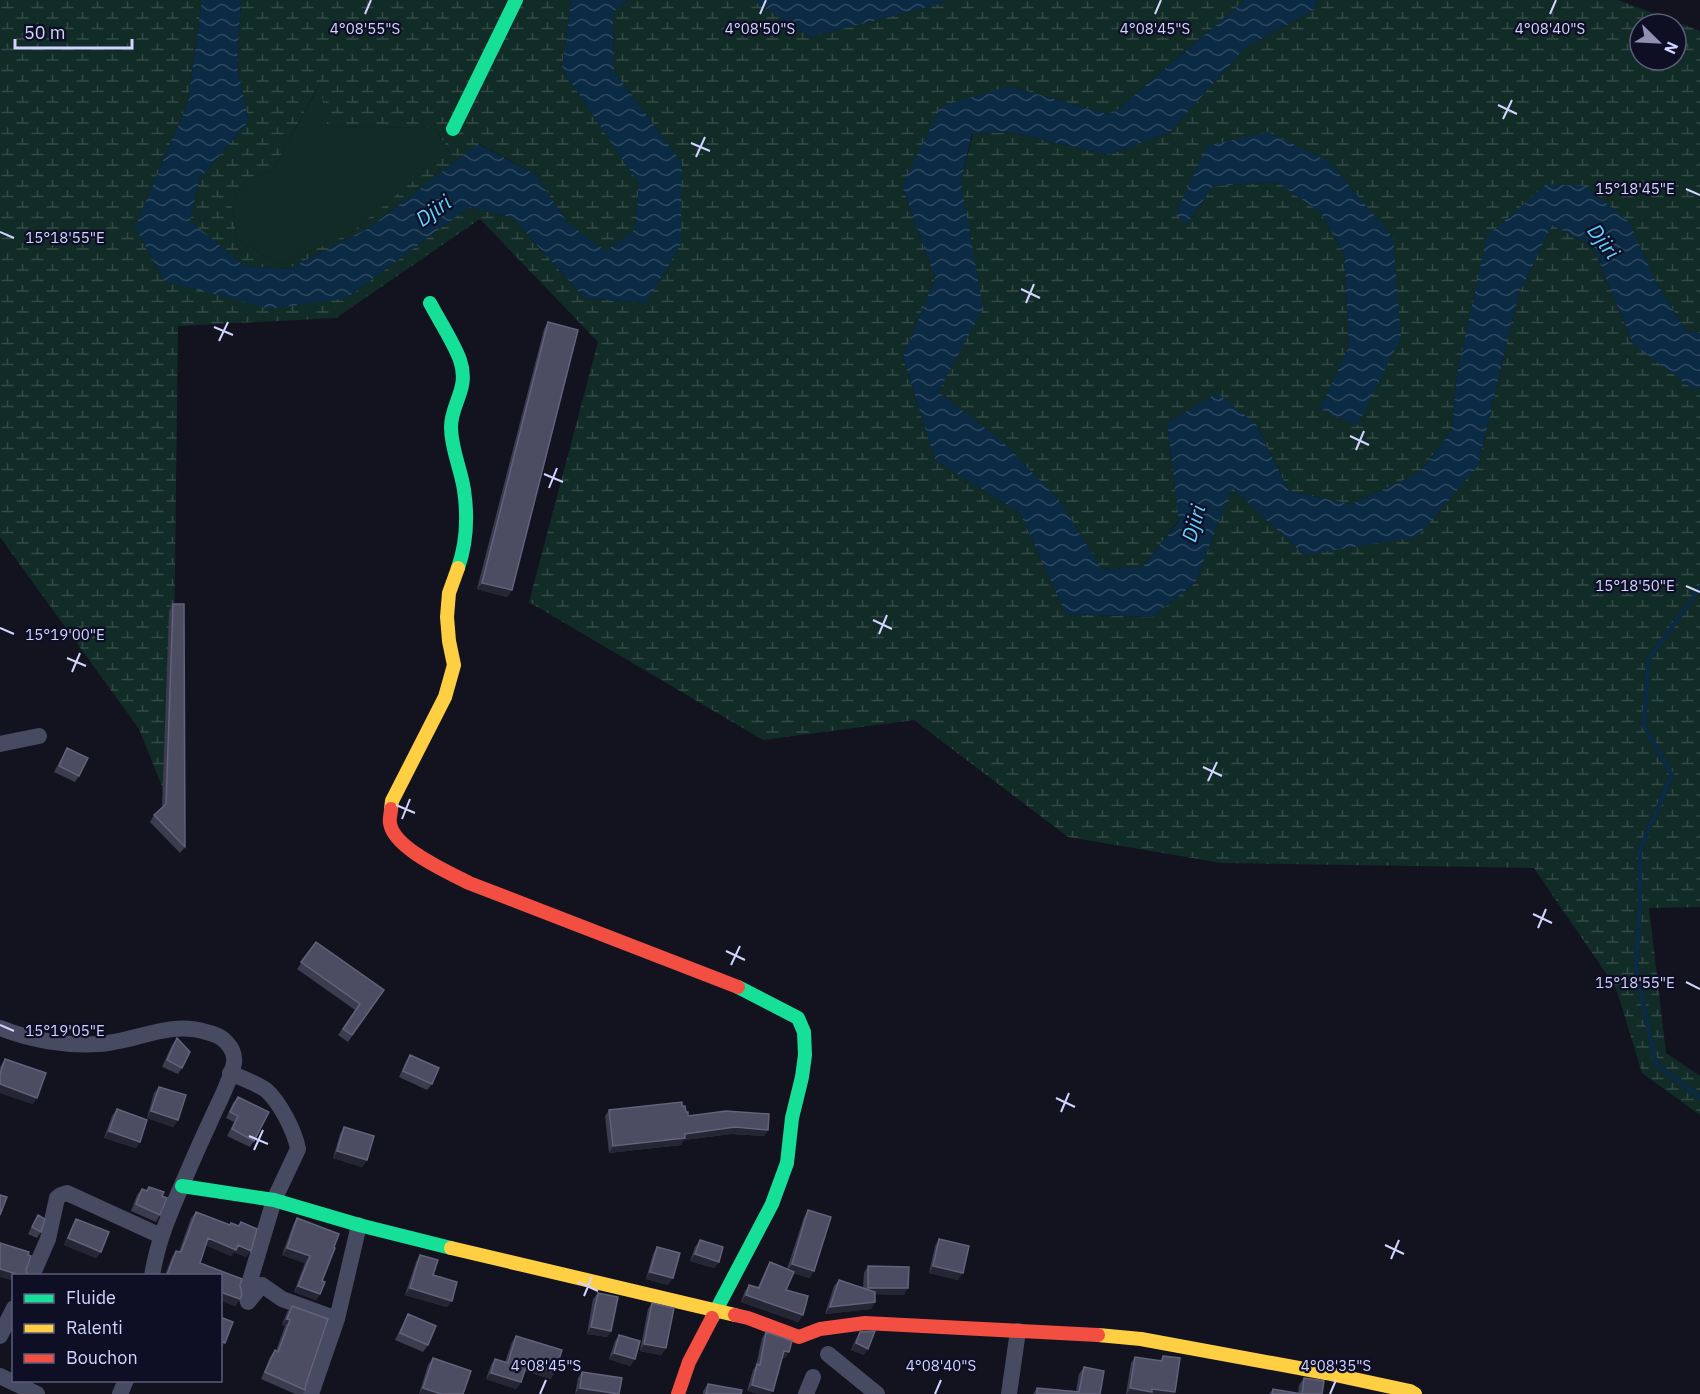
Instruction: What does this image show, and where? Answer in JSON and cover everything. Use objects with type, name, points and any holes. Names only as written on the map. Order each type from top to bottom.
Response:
[{"type":"street","points":[[453,129],[516,0]]},
{"type":"street","points":[[430,303],[460,360],[464,380],[452,425],[453,446],[464,490],[466,535],[464,550],[449,593],[447,617],[454,665],[443,703],[392,801],[390,824],[398,840],[429,862],[469,883],[743,988],[798,1018],[804,1032],[805,1055],[792,1118],[787,1163],[772,1204],[689,1362],[678,1394]]},
{"type":"street","points":[[0,744],[39,736]]},
{"type":"street","points":[[0,1028],[17,1035],[45,1040],[99,1044],[175,1028],[196,1029],[224,1039],[230,1046],[234,1061],[231,1073],[161,1236],[152,1274]]},
{"type":"street","points":[[231,1073],[265,1089],[274,1099],[291,1128],[298,1153],[274,1200],[246,1299],[248,1302],[262,1285],[282,1299],[337,1319]]},
{"type":"street","points":[[182,1186],[274,1200],[359,1225],[748,1318],[799,1337],[820,1329],[866,1323],[1141,1339],[1326,1373],[1415,1394]]},
{"type":"street","points":[[32,1274],[48,1239],[57,1198],[61,1194],[67,1193],[161,1236]]},
{"type":"street","points":[[311,1394],[337,1319],[359,1225]]},
{"type":"street","points":[[0,1336],[12,1312]]},
{"type":"street","points":[[1009,1394],[1018,1331]]},
{"type":"street","points":[[828,1354],[878,1394]]},
{"type":"street","points":[[806,1394],[813,1377]]},
{"type":"street","points":[[12,1382],[37,1394]]},
{"type":"green space","points":[[0,0],[202,0],[188,102],[135,227],[164,281],[347,298],[469,207],[513,218],[584,298],[646,303],[682,163],[614,71],[613,12],[628,0],[753,0],[810,37],[936,5],[947,0],[1245,0],[1111,115],[1009,86],[902,186],[935,278],[903,357],[935,460],[1020,513],[1066,614],[1152,617],[1195,583],[1232,487],[1304,555],[1478,466],[1518,296],[1552,225],[1593,247],[1633,344],[1694,389],[1700,388],[1700,907],[1649,908],[1666,1053],[1700,1076],[1700,1115],[1642,1073],[1616,988],[1534,868],[1222,863],[1068,837],[914,720],[763,740],[529,602],[598,342],[480,219],[336,318],[178,326],[172,811],[139,729],[0,537]]},
{"type":"green space","points":[[241,0],[571,0],[562,69],[639,184],[635,229],[606,252],[567,222],[535,174],[479,144],[369,228],[288,269],[245,266],[190,221],[199,180],[249,121],[237,66]],"holes":[[[320,83],[327,126],[435,128],[449,151],[351,233],[280,265],[237,239],[231,203],[245,181],[273,169]]]},
{"type":"green space","points":[[1317,0],[1618,0],[1650,12],[1628,12],[1628,72],[1688,72],[1688,26],[1700,31],[1700,333],[1686,331],[1656,282],[1546,184],[1457,374],[1452,430],[1419,473],[1351,504],[1289,491],[1256,424],[1167,423],[1179,520],[1143,566],[1102,570],[1060,501],[938,392],[982,309],[961,182],[973,134],[1010,132],[1108,155],[1169,133],[1245,48],[1314,10]],"holes":[[[1207,146],[1393,237],[1357,425],[1320,409],[1349,346],[1344,254],[1321,213],[1277,182],[1213,186],[1186,226]]]},
{"type":"green space","points":[[321,82],[327,126],[435,128],[449,152],[351,233],[280,265],[237,239],[231,203],[245,181],[273,169]]},
{"type":"water","name":"Djiri","points":[[202,0],[241,0],[237,66],[249,121],[199,180],[190,221],[245,266],[288,269],[369,228],[478,144],[535,174],[567,222],[606,251],[635,229],[639,184],[562,69],[571,0],[628,0],[613,12],[614,71],[682,163],[681,244],[646,303],[584,298],[513,218],[469,207],[347,298],[270,309],[164,281],[135,227],[188,102]]},
{"type":"water","points":[[753,0],[947,0],[936,5],[810,37]]},
{"type":"water","name":"Djiri","points":[[1245,0],[1317,0],[1314,10],[1245,48],[1169,133],[1108,155],[1010,132],[972,134],[961,182],[983,309],[938,392],[1000,439],[1060,501],[1102,570],[1143,566],[1179,521],[1167,423],[1217,393],[1256,424],[1289,491],[1351,504],[1419,473],[1452,430],[1457,374],[1487,236],[1546,184],[1586,186],[1629,222],[1656,282],[1686,331],[1700,333],[1700,388],[1694,390],[1633,344],[1593,247],[1552,225],[1518,296],[1478,466],[1417,537],[1304,555],[1232,488],[1195,583],[1152,617],[1066,614],[1020,513],[935,460],[903,357],[935,278],[902,186],[941,106],[1009,86],[1111,115]]},
{"type":"water","points":[[1268,132],[1328,161],[1393,237],[1401,337],[1357,426],[1320,409],[1349,346],[1344,254],[1321,213],[1277,182],[1213,186],[1186,226],[1176,213],[1207,146]]},
{"type":"building","points":[[548,322],[578,330],[512,590],[482,583]]},
{"type":"building","points":[[173,604],[184,604],[185,847],[154,815],[166,804]]},
{"type":"building","points":[[67,748],[88,758],[79,776],[59,766]]},
{"type":"building","points":[[316,942],[384,990],[352,1035],[343,1029],[360,1004],[301,962]]},
{"type":"building","points":[[177,1038],[190,1052],[182,1068],[167,1060]]},
{"type":"building","points":[[410,1055],[439,1068],[432,1084],[403,1071]]},
{"type":"building","points":[[5,1059],[46,1073],[37,1098],[0,1084],[0,1074]]},
{"type":"building","points":[[159,1087],[186,1095],[178,1120],[151,1111]]},
{"type":"building","points":[[238,1097],[269,1112],[254,1141],[232,1129],[238,1116],[230,1112]]},
{"type":"building","points":[[682,1102],[688,1116],[726,1111],[769,1114],[768,1130],[735,1127],[685,1134],[685,1138],[613,1146],[609,1110]]},
{"type":"building","points":[[117,1109],[147,1120],[140,1142],[109,1131]]},
{"type":"building","points":[[344,1127],[374,1136],[367,1160],[337,1151]]},
{"type":"building","points":[[149,1187],[164,1192],[162,1196],[167,1198],[160,1215],[136,1204],[142,1189],[147,1191]]},
{"type":"building","points":[[0,1195],[7,1197],[0,1215]]},
{"type":"building","points":[[808,1210],[831,1217],[814,1271],[792,1264]]},
{"type":"building","points":[[196,1212],[230,1225],[231,1223],[239,1226],[241,1222],[257,1229],[251,1251],[238,1245],[236,1250],[208,1238],[200,1263],[242,1279],[240,1299],[222,1293],[222,1274],[167,1274],[176,1251],[181,1252]]},
{"type":"building","points":[[38,1215],[45,1219],[41,1232],[32,1227]]},
{"type":"building","points":[[297,1218],[339,1234],[322,1281],[325,1282],[320,1294],[298,1286],[310,1256],[287,1248]]},
{"type":"building","points":[[76,1219],[109,1232],[101,1252],[68,1238]]},
{"type":"building","points":[[939,1239],[969,1246],[963,1273],[933,1266]]},
{"type":"building","points":[[700,1240],[723,1247],[719,1262],[695,1254]]},
{"type":"building","points":[[0,1243],[29,1252],[28,1255],[31,1256],[26,1270],[28,1274],[17,1274],[0,1269]]},
{"type":"building","points":[[657,1247],[680,1253],[673,1278],[650,1272]]},
{"type":"building","points":[[420,1255],[438,1260],[433,1275],[457,1282],[452,1301],[410,1288]]},
{"type":"building","points":[[770,1262],[794,1272],[786,1290],[808,1296],[803,1315],[746,1295],[749,1285],[759,1288]]},
{"type":"building","points":[[868,1266],[909,1267],[908,1288],[868,1288]]},
{"type":"building","points":[[839,1280],[875,1292],[875,1302],[830,1307]]},
{"type":"building","points":[[598,1293],[618,1297],[611,1331],[591,1327]]},
{"type":"building","points":[[652,1303],[674,1308],[666,1348],[644,1344]]},
{"type":"building","points":[[292,1306],[328,1319],[305,1390],[265,1372],[275,1350],[278,1352],[290,1320],[287,1319]]},
{"type":"building","points":[[408,1314],[436,1326],[428,1345],[400,1333]]},
{"type":"building","points":[[222,1318],[233,1322],[225,1343],[222,1342]]},
{"type":"building","points":[[875,1331],[868,1349],[856,1343],[860,1332]]},
{"type":"building","points":[[766,1332],[792,1341],[789,1352],[784,1351],[773,1391],[752,1385],[757,1364],[760,1365]]},
{"type":"building","points":[[619,1335],[640,1341],[635,1359],[614,1353]]},
{"type":"building","points":[[516,1336],[562,1350],[555,1372],[527,1364],[521,1382],[491,1373],[495,1359],[508,1363]]},
{"type":"building","points":[[1163,1356],[1180,1358],[1175,1392],[1152,1389],[1152,1392],[1130,1388],[1135,1357],[1162,1361]]},
{"type":"building","points":[[433,1358],[471,1371],[463,1394],[441,1394],[423,1388]]},
{"type":"building","points":[[1084,1367],[1104,1371],[1100,1394],[1037,1394],[1037,1388],[1079,1392]]},
{"type":"building","points":[[582,1372],[622,1378],[619,1394],[580,1388]]},
{"type":"building","points":[[1304,1378],[1324,1381],[1322,1394],[1302,1394]]},
{"type":"building","points":[[708,1384],[742,1390],[741,1394],[706,1394]]},
{"type":"building","points":[[1273,1389],[1302,1394],[1272,1394]]},
{"type":"waterway","points":[[1700,588],[1648,660],[1644,726],[1672,775],[1640,850],[1636,968],[1656,1064],[1700,1097]]},
{"type":"traffic: fast","points":[[453,129],[516,0]]},
{"type":"traffic: fast","points":[[430,303],[454,346],[460,360],[463,379],[451,427],[466,510],[465,539],[458,568]]},
{"type":"traffic: fast","points":[[712,1318],[772,1204],[787,1163],[792,1118],[805,1055],[804,1032],[798,1018],[738,987]]},
{"type":"traffic: fast","points":[[182,1186],[274,1200],[359,1225],[451,1248]]},
{"type":"traffic: slow","points":[[391,809],[392,801],[445,697],[454,665],[447,617],[449,593],[458,568]]},
{"type":"traffic: slow","points":[[451,1248],[735,1315]]},
{"type":"traffic: slow","points":[[1098,1335],[1141,1339],[1326,1373],[1415,1394]]},
{"type":"traffic: jam","points":[[391,809],[390,823],[393,832],[401,841],[423,858],[469,883],[738,987]]},
{"type":"traffic: jam","points":[[735,1315],[799,1337],[820,1329],[865,1323],[1098,1335]]},
{"type":"traffic: jam","points":[[678,1394],[689,1362],[712,1318]]}]
